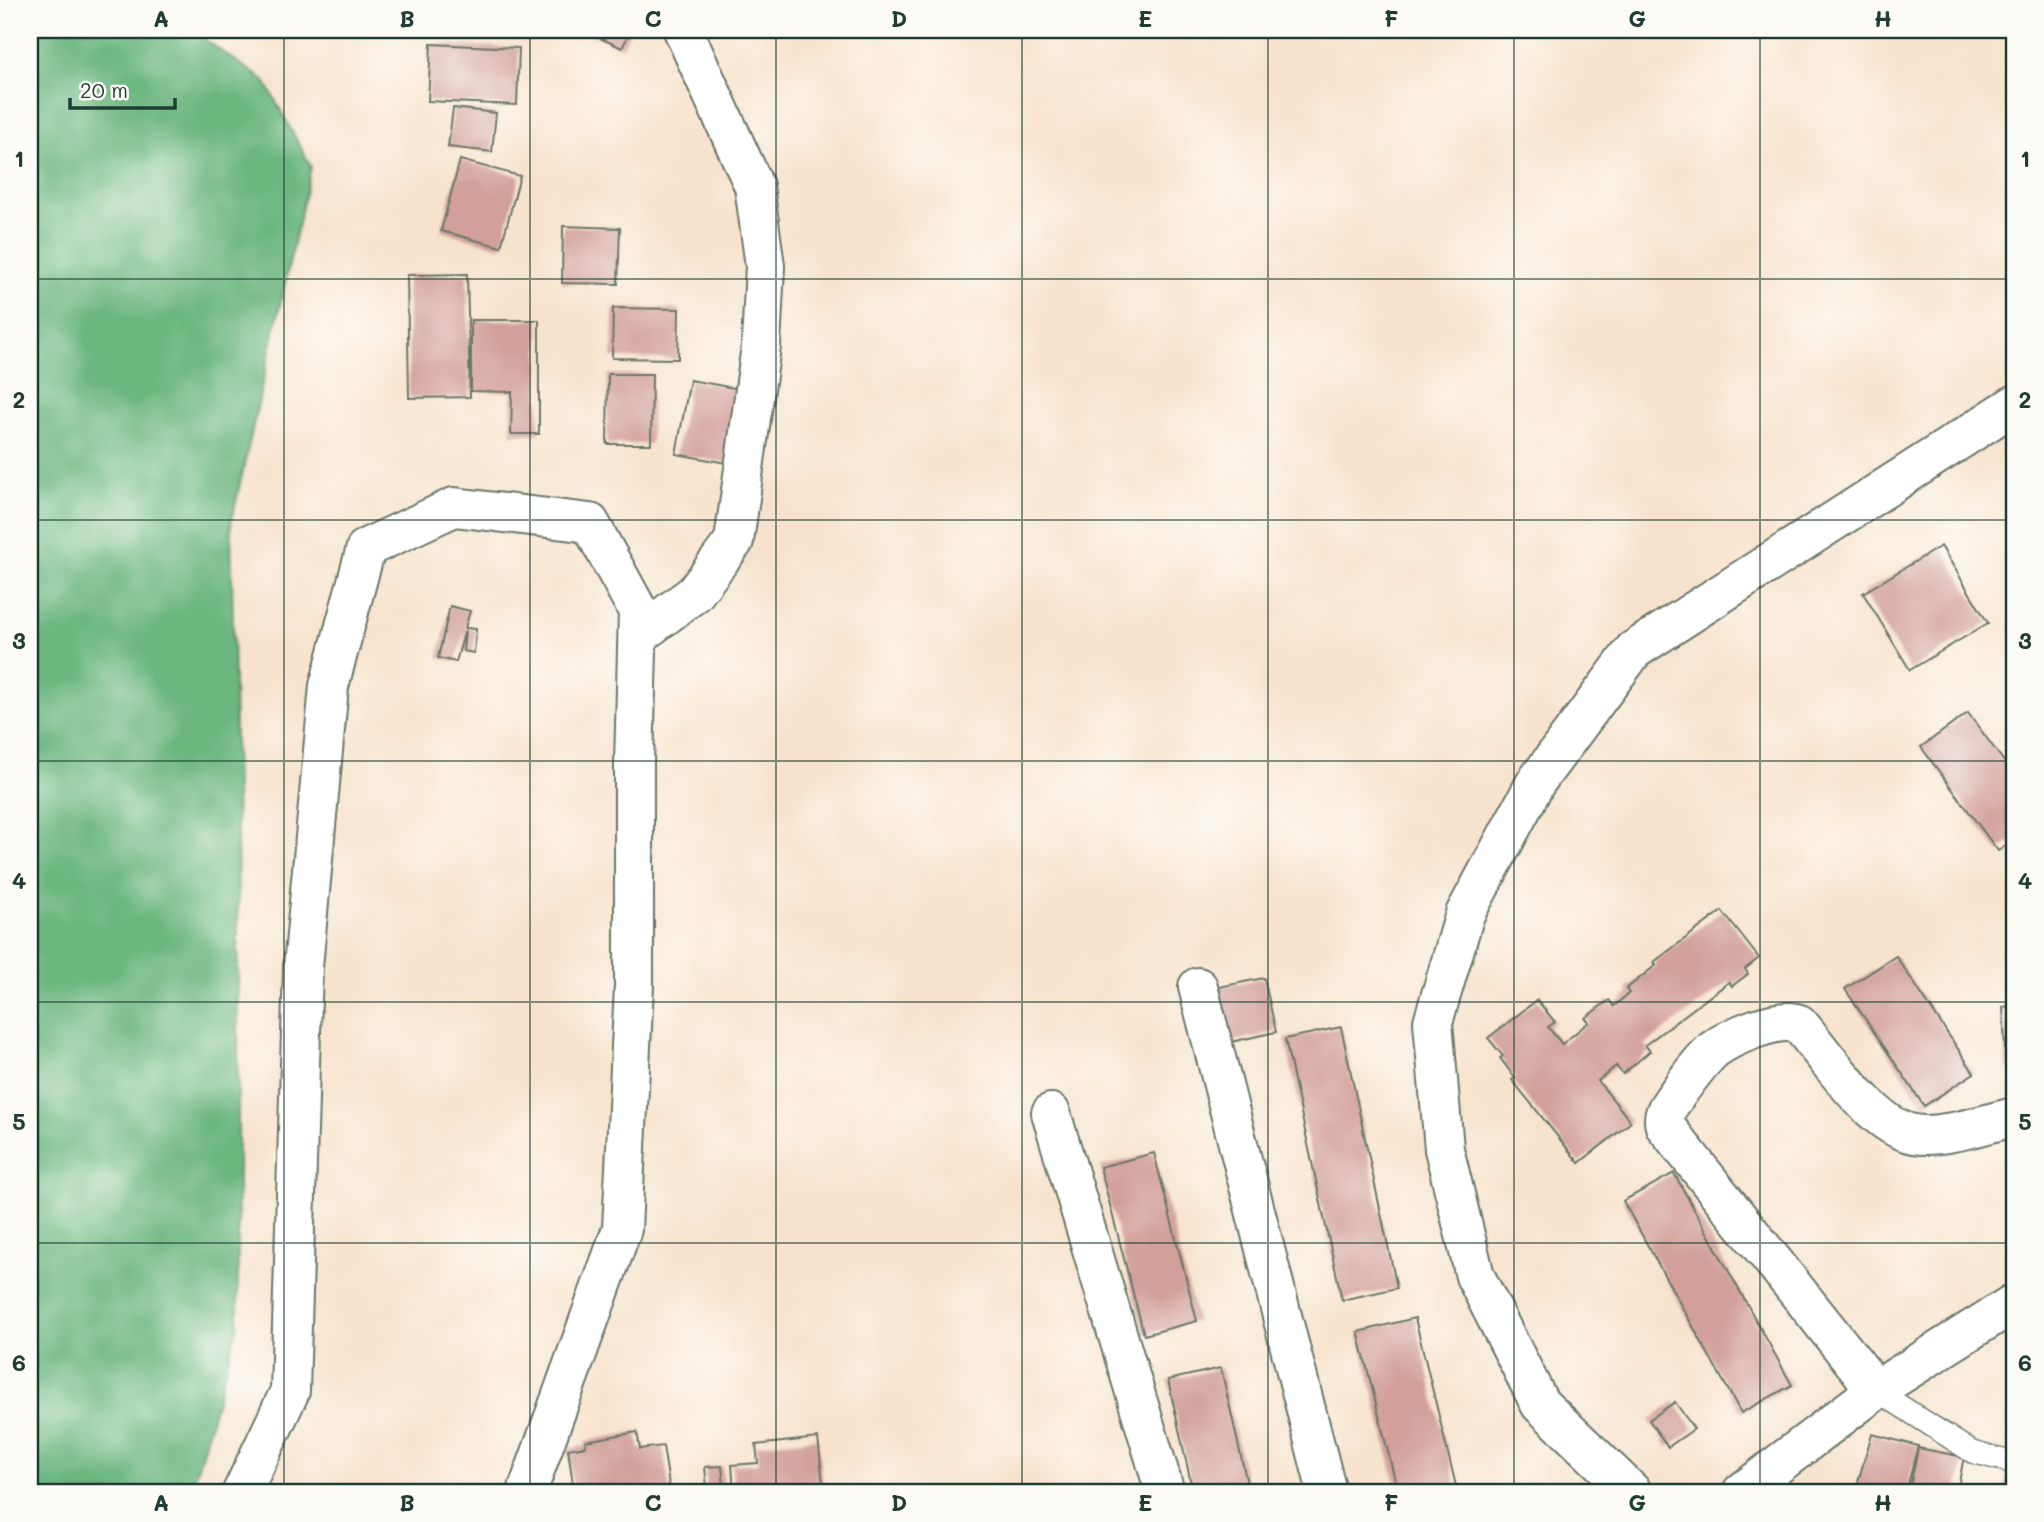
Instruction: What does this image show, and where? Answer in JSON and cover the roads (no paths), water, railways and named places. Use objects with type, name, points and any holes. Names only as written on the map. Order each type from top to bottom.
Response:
[{"type":"street","points":[[638,636],[695,593],[734,541],[761,346],[765,266],[754,186],[683,30]]},
{"type":"street","points":[[1632,1492],[1541,1404],[1475,1276],[1444,1149],[1433,1022],[1465,914],[1536,782],[1634,650],[2014,405]]},
{"type":"street","points":[[242,1492],[290,1391],[303,967],[329,686],[366,548],[454,506],[590,523],[638,611],[634,764],[634,986],[622,1229],[527,1492]]},
{"type":"street","points":[[1198,987],[1327,1492]]},
{"type":"street","points":[[1876,1390],[1665,1126],[1664,1114],[1693,1071],[1715,1049],[1766,1024],[1788,1020],[1799,1024],[1875,1113],[1894,1128],[1915,1135],[1960,1129],[2014,1117]]},
{"type":"street","points":[[1051,1112],[1166,1492]]},
{"type":"street","points":[[1742,1492],[1876,1390],[2014,1303]]},
{"type":"lane","points":[[1876,1390],[1972,1452],[2014,1463]]}]
